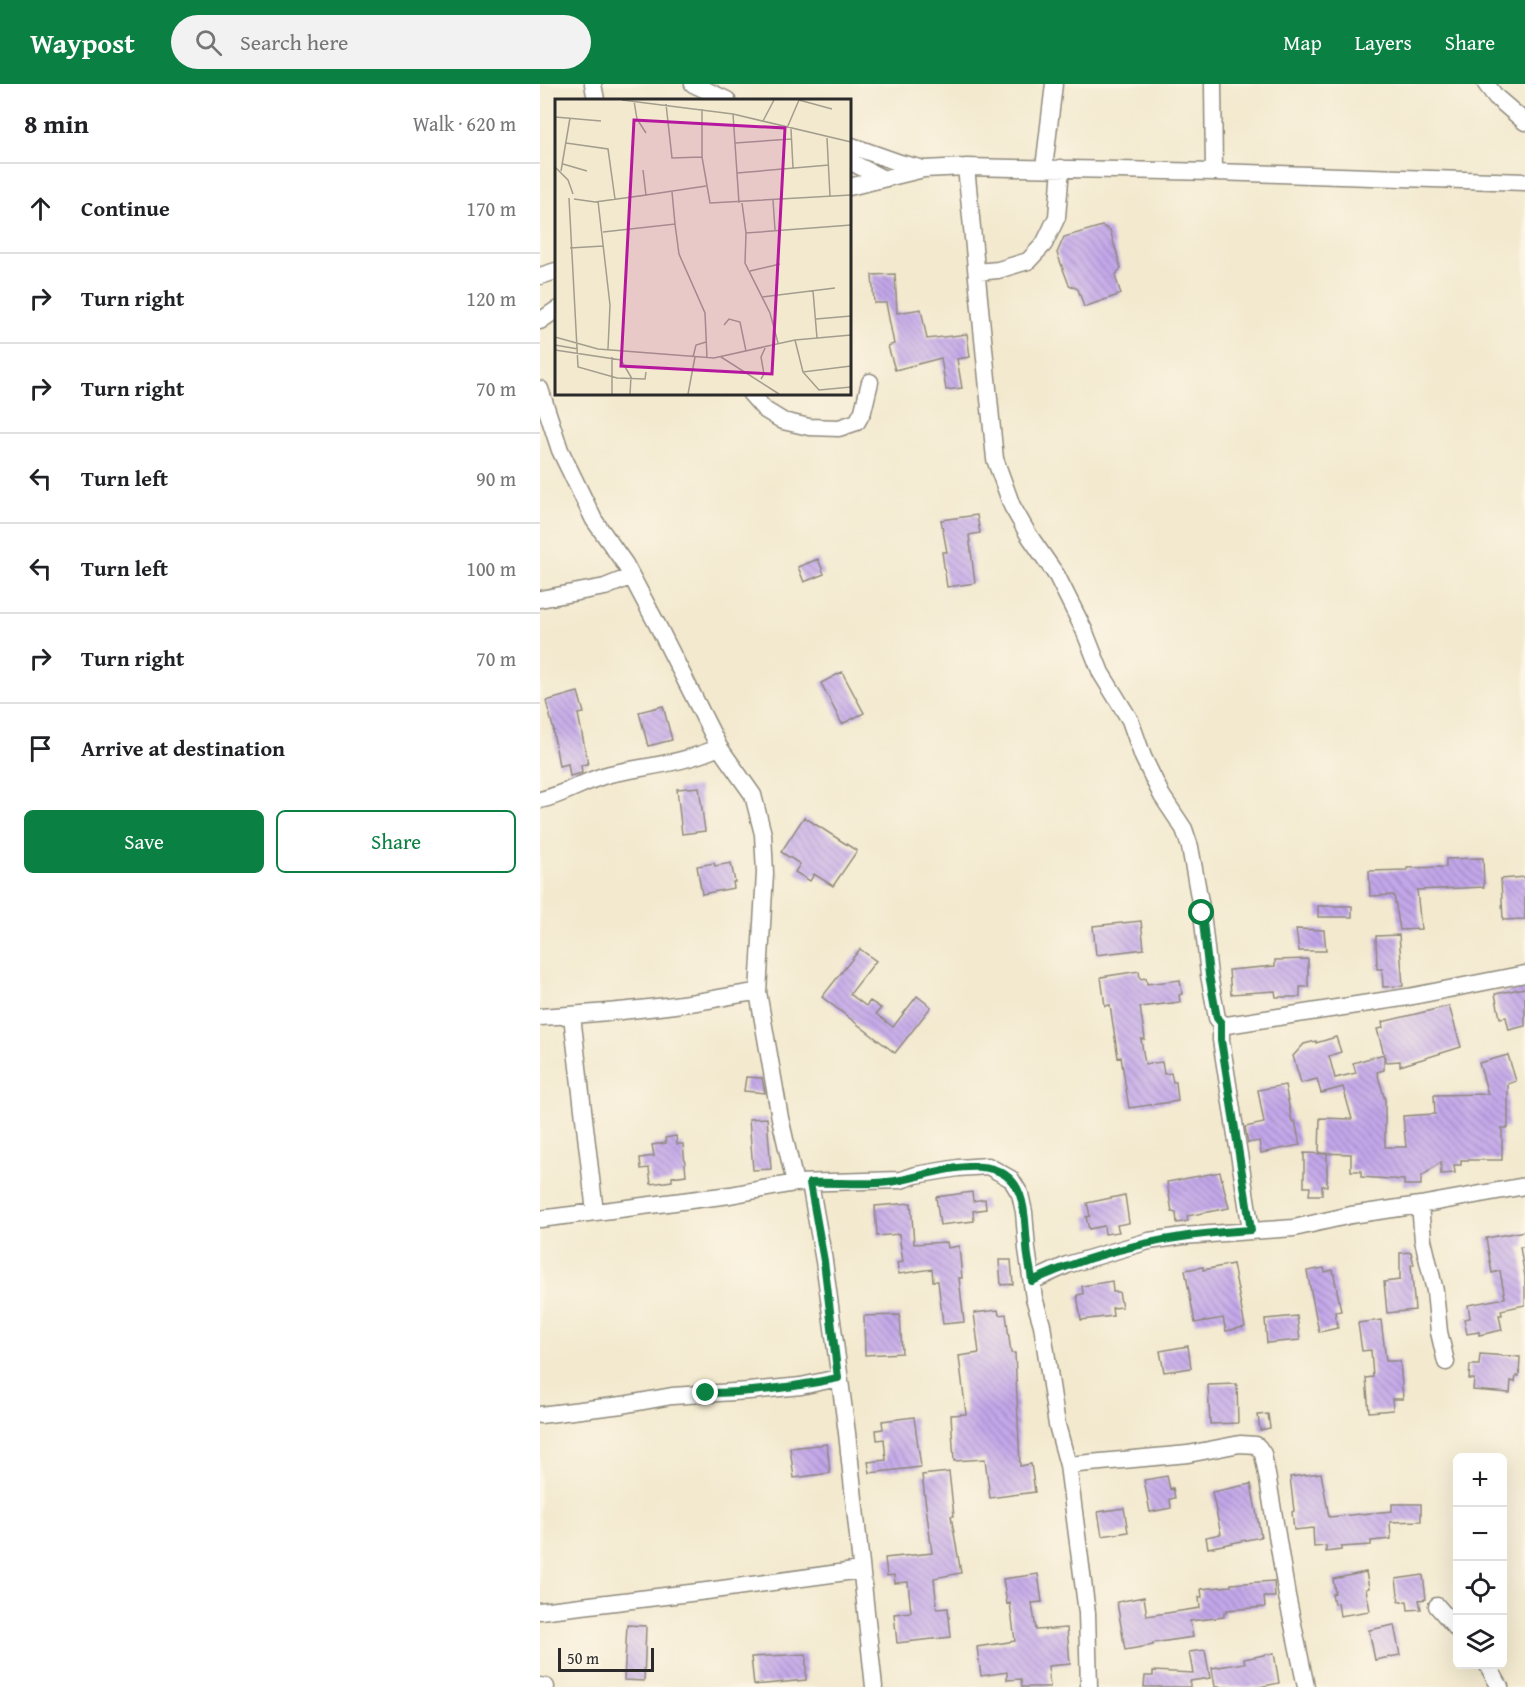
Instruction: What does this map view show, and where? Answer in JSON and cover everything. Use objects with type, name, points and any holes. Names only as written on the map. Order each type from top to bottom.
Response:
[{"type":"street","points":[[593,84],[596,99]]},
{"type":"street","points":[[693,84],[725,99]]},
{"type":"street","points":[[1044,168],[1054,84]]},
{"type":"street","points":[[1213,84],[1214,172]]},
{"type":"street","points":[[1486,84],[1496,97],[1525,122]]},
{"type":"street","points":[[850,145],[924,169]]},
{"type":"street","points":[[850,162],[882,178]]},
{"type":"street","points":[[966,167],[995,459],[1012,506],[1028,534],[1058,576],[1084,630],[1101,674],[1130,720],[1143,757],[1162,796],[1184,829],[1190,846],[1202,913],[1209,975],[1217,1018],[1221,1023],[1227,1025],[1257,1021],[1408,997],[1525,974]]},
{"type":"street","points":[[850,187],[924,169],[966,167],[1525,182]]},
{"type":"street","points":[[976,272],[998,270],[1028,261],[1044,244],[1057,217],[1061,168]]},
{"type":"street","points":[[540,276],[555,271]]},
{"type":"street","points":[[540,321],[555,311]]},
{"type":"street","points":[[751,394],[765,410],[783,421],[809,427],[839,428],[857,422],[863,411],[870,382]]},
{"type":"street","points":[[540,389],[560,450],[594,520],[625,564],[719,747],[753,795],[763,834],[765,873],[758,992],[780,1118],[802,1183],[824,1261],[847,1433],[874,1687]]},
{"type":"street","points":[[540,599],[605,587],[630,577]]},
{"type":"street","points":[[540,800],[561,794],[590,780],[701,756],[719,747]]},
{"type":"street","points":[[540,1017],[572,1017],[691,1003],[733,994],[758,992]]},
{"type":"street","points":[[572,1017],[595,1212]]},
{"type":"street","points":[[1221,1023],[1221,1040],[1251,1230]]},
{"type":"street","points":[[540,1219],[730,1195],[802,1183],[901,1180],[916,1175],[958,1168],[988,1166],[1011,1179],[1020,1194],[1024,1212],[1032,1281],[1057,1425],[1068,1465],[1087,1613],[1089,1687]]},
{"type":"street","points":[[1032,1281],[1067,1264],[1149,1241],[1182,1236],[1294,1228],[1351,1215],[1525,1186]]},
{"type":"street","points":[[1419,1205],[1423,1240],[1436,1291],[1439,1332],[1446,1362]]},
{"type":"street","points":[[540,1415],[672,1396],[801,1386],[838,1378]]},
{"type":"street","points":[[1068,1465],[1188,1454],[1240,1444],[1256,1445],[1263,1454],[1287,1596],[1306,1687]]},
{"type":"street","points":[[540,1611],[861,1570]]},
{"type":"street","points":[[1437,1606],[1453,1624]]},
{"type":"street","points":[[1489,1669],[1500,1687]]},
{"type":"street","points":[[540,1686],[546,1687]]},
{"type":"building","points":[[1102,226],[1110,230],[1121,268],[1115,276],[1121,294],[1084,307],[1078,289],[1069,285],[1057,253],[1064,237]]},
{"type":"building","points":[[895,274],[897,313],[921,309],[927,339],[967,334],[970,357],[957,359],[962,388],[946,390],[941,358],[895,370],[888,346],[894,344],[886,303],[874,303],[872,275]]},
{"type":"building","points":[[977,515],[980,533],[969,535],[975,583],[947,587],[942,552],[947,552],[941,520]]},
{"type":"building","points":[[818,559],[824,574],[804,582],[798,567]]},
{"type":"building","points":[[842,672],[864,713],[842,724],[821,683]]},
{"type":"building","points":[[578,692],[584,713],[578,714],[588,764],[581,765],[582,773],[570,776],[568,764],[559,766],[554,731],[546,701]]},
{"type":"building","points":[[663,706],[672,740],[648,746],[639,712]]},
{"type":"building","points":[[699,787],[705,831],[682,834],[677,789]]},
{"type":"building","points":[[804,817],[857,851],[833,886],[814,874],[810,881],[795,872],[800,864],[781,852]]},
{"type":"building","points":[[1483,858],[1484,887],[1417,890],[1421,929],[1400,930],[1394,895],[1370,896],[1369,871],[1446,867],[1446,859]]},
{"type":"building","points":[[714,863],[715,866],[731,863],[734,888],[702,894],[697,866]]},
{"type":"building","points":[[1525,877],[1525,919],[1503,920],[1501,879]]},
{"type":"building","points":[[1318,906],[1352,906],[1352,917],[1318,917]]},
{"type":"building","points":[[1141,921],[1144,949],[1096,955],[1093,926]]},
{"type":"building","points":[[1296,929],[1324,930],[1326,951],[1299,951]]},
{"type":"building","points":[[1399,935],[1403,986],[1383,987],[1382,969],[1377,969],[1376,936]]},
{"type":"building","points":[[860,949],[876,961],[850,994],[866,1006],[870,1001],[881,1008],[876,1014],[893,1027],[917,996],[931,1007],[895,1053],[822,997]]},
{"type":"building","points":[[1308,959],[1308,987],[1300,987],[1300,997],[1276,997],[1275,991],[1231,994],[1229,970],[1275,966],[1275,960]]},
{"type":"building","points":[[1139,971],[1140,979],[1146,978],[1147,984],[1180,980],[1182,994],[1179,995],[1180,1002],[1140,1007],[1145,1039],[1141,1039],[1145,1064],[1162,1062],[1164,1074],[1171,1073],[1173,1082],[1176,1082],[1178,1101],[1129,1108],[1110,1005],[1105,1006],[1101,977]]},
{"type":"building","points":[[1525,988],[1525,1026],[1509,1030],[1506,1017],[1500,1018],[1495,994]]},
{"type":"building","points":[[1449,1006],[1461,1047],[1400,1066],[1400,1061],[1386,1062],[1377,1029],[1383,1028],[1382,1022]]},
{"type":"building","points":[[1336,1037],[1341,1052],[1329,1056],[1335,1078],[1356,1073],[1353,1063],[1384,1054],[1384,1070],[1377,1072],[1385,1100],[1385,1147],[1406,1147],[1403,1116],[1435,1114],[1434,1095],[1488,1094],[1479,1063],[1508,1055],[1516,1081],[1508,1084],[1508,1128],[1502,1128],[1502,1160],[1461,1160],[1461,1165],[1454,1165],[1455,1173],[1441,1174],[1441,1162],[1421,1177],[1421,1185],[1404,1185],[1404,1180],[1361,1177],[1361,1171],[1351,1171],[1351,1154],[1319,1153],[1320,1118],[1352,1119],[1343,1087],[1321,1093],[1317,1079],[1301,1083],[1293,1056],[1304,1044]]},
{"type":"building","points":[[746,1077],[762,1078],[765,1093],[744,1091]]},
{"type":"building","points":[[1285,1085],[1292,1122],[1295,1121],[1300,1145],[1261,1153],[1259,1141],[1248,1143],[1245,1127],[1264,1123],[1258,1090]]},
{"type":"building","points":[[767,1118],[771,1169],[753,1170],[749,1119]]},
{"type":"building","points":[[676,1136],[677,1144],[683,1144],[686,1175],[672,1177],[672,1181],[651,1184],[649,1168],[641,1169],[640,1158],[654,1156],[652,1145],[666,1143],[665,1138]]},
{"type":"building","points":[[1304,1153],[1327,1154],[1327,1186],[1322,1186],[1322,1195],[1309,1195],[1310,1187],[1304,1187]]},
{"type":"building","points":[[1220,1172],[1229,1208],[1187,1216],[1188,1221],[1177,1223],[1176,1213],[1172,1212],[1167,1182]]},
{"type":"building","points":[[972,1192],[973,1201],[985,1199],[986,1209],[973,1211],[974,1221],[940,1225],[936,1197]]},
{"type":"building","points":[[1125,1195],[1129,1223],[1117,1225],[1119,1232],[1105,1234],[1104,1226],[1089,1229],[1086,1217],[1090,1216],[1087,1203]]},
{"type":"building","points":[[911,1203],[914,1244],[947,1242],[948,1248],[959,1246],[962,1278],[959,1278],[964,1322],[943,1324],[938,1281],[933,1281],[932,1269],[899,1274],[897,1263],[903,1262],[899,1234],[877,1236],[875,1206]]},
{"type":"building","points":[[1525,1231],[1525,1247],[1520,1247],[1525,1277],[1525,1305],[1501,1310],[1502,1315],[1499,1315],[1502,1330],[1479,1335],[1479,1332],[1467,1334],[1464,1319],[1470,1318],[1468,1305],[1505,1298],[1500,1271],[1492,1273],[1486,1238]]},
{"type":"building","points":[[1411,1252],[1414,1265],[1411,1265],[1415,1310],[1387,1313],[1384,1282],[1400,1280],[1400,1253]]},
{"type":"building","points":[[999,1260],[1011,1260],[1013,1284],[1001,1285]]},
{"type":"building","points":[[1233,1264],[1245,1327],[1226,1331],[1223,1318],[1195,1323],[1185,1270],[1203,1267],[1203,1270]]},
{"type":"building","points":[[1324,1268],[1325,1272],[1333,1270],[1341,1311],[1335,1312],[1338,1328],[1319,1332],[1307,1271]]},
{"type":"building","points":[[1112,1281],[1113,1292],[1119,1292],[1122,1307],[1112,1308],[1113,1316],[1081,1320],[1077,1295],[1083,1294],[1082,1286]]},
{"type":"building","points":[[998,1310],[999,1315],[1006,1314],[1011,1353],[1015,1353],[1020,1466],[1031,1464],[1035,1492],[990,1498],[985,1459],[954,1461],[951,1415],[966,1414],[959,1356],[979,1353],[974,1313]]},
{"type":"building","points":[[900,1315],[902,1353],[865,1355],[864,1316]]},
{"type":"building","points":[[1297,1316],[1300,1340],[1267,1343],[1265,1319]]},
{"type":"building","points":[[1381,1320],[1386,1361],[1400,1361],[1403,1399],[1392,1399],[1393,1410],[1369,1412],[1366,1378],[1373,1377],[1371,1350],[1362,1351],[1358,1323]]},
{"type":"building","points":[[1188,1346],[1191,1368],[1164,1372],[1160,1351]]},
{"type":"building","points":[[1480,1354],[1520,1357],[1519,1376],[1516,1376],[1515,1382],[1511,1381],[1510,1393],[1473,1390],[1474,1379],[1469,1379],[1470,1365],[1479,1365]]},
{"type":"building","points":[[1237,1384],[1238,1423],[1210,1424],[1208,1385]]},
{"type":"building","points":[[1268,1414],[1270,1428],[1260,1430],[1258,1415]]},
{"type":"building","points":[[914,1417],[921,1467],[870,1473],[868,1462],[886,1460],[884,1439],[877,1440],[876,1430],[883,1429],[882,1421]]},
{"type":"building","points":[[827,1444],[830,1473],[794,1478],[790,1448]]},
{"type":"building","points":[[949,1472],[954,1516],[951,1516],[961,1573],[934,1578],[937,1609],[948,1608],[951,1637],[897,1643],[894,1614],[911,1612],[908,1582],[895,1583],[894,1575],[887,1576],[885,1558],[932,1553],[922,1475]]},
{"type":"building","points":[[1321,1473],[1329,1517],[1392,1511],[1392,1504],[1421,1504],[1421,1521],[1390,1522],[1391,1539],[1371,1541],[1371,1545],[1341,1547],[1341,1550],[1326,1552],[1326,1546],[1314,1547],[1313,1528],[1294,1530],[1290,1477]]},
{"type":"building","points":[[1167,1476],[1175,1498],[1170,1499],[1171,1508],[1150,1512],[1144,1480]]},
{"type":"building","points":[[1251,1484],[1261,1537],[1208,1548],[1206,1537],[1221,1534],[1212,1492]]},
{"type":"building","points":[[1124,1508],[1128,1532],[1102,1536],[1098,1512]]},
{"type":"building","points":[[1366,1572],[1370,1611],[1340,1616],[1338,1603],[1334,1604],[1332,1594],[1335,1593],[1333,1579]]},
{"type":"building","points":[[1038,1574],[1042,1602],[1032,1603],[1036,1630],[1067,1628],[1070,1664],[1048,1666],[1050,1687],[1022,1687],[1021,1679],[1007,1680],[1007,1672],[981,1676],[977,1647],[1015,1641],[1010,1603],[1007,1604],[1003,1579]]},
{"type":"building","points":[[1423,1575],[1426,1599],[1419,1600],[1421,1609],[1408,1610],[1407,1601],[1399,1602],[1396,1579]]},
{"type":"building","points":[[1274,1581],[1275,1597],[1264,1597],[1265,1607],[1227,1610],[1224,1612],[1224,1617],[1190,1621],[1193,1637],[1125,1650],[1117,1602],[1144,1597],[1147,1616],[1200,1608],[1201,1589]]},
{"type":"building","points":[[627,1625],[646,1626],[644,1681],[624,1680]]},
{"type":"building","points":[[1394,1625],[1400,1655],[1375,1660],[1369,1630]]},
{"type":"building","points":[[1205,1650],[1210,1678],[1190,1681],[1190,1687],[1144,1687],[1145,1676],[1153,1676],[1153,1671],[1193,1673],[1189,1652]]},
{"type":"building","points":[[1274,1653],[1279,1683],[1259,1687],[1215,1687],[1212,1668],[1245,1663],[1244,1659]]},
{"type":"building","points":[[806,1654],[806,1680],[754,1685],[751,1657]]},
{"type":"route","points":[[706,1393],[801,1386],[838,1378],[824,1261],[810,1183],[901,1180],[916,1175],[958,1168],[988,1166],[1011,1179],[1020,1194],[1032,1281],[1067,1264],[1149,1241],[1251,1230],[1221,1040],[1221,1023],[1217,1018],[1209,975],[1202,913]]}]
